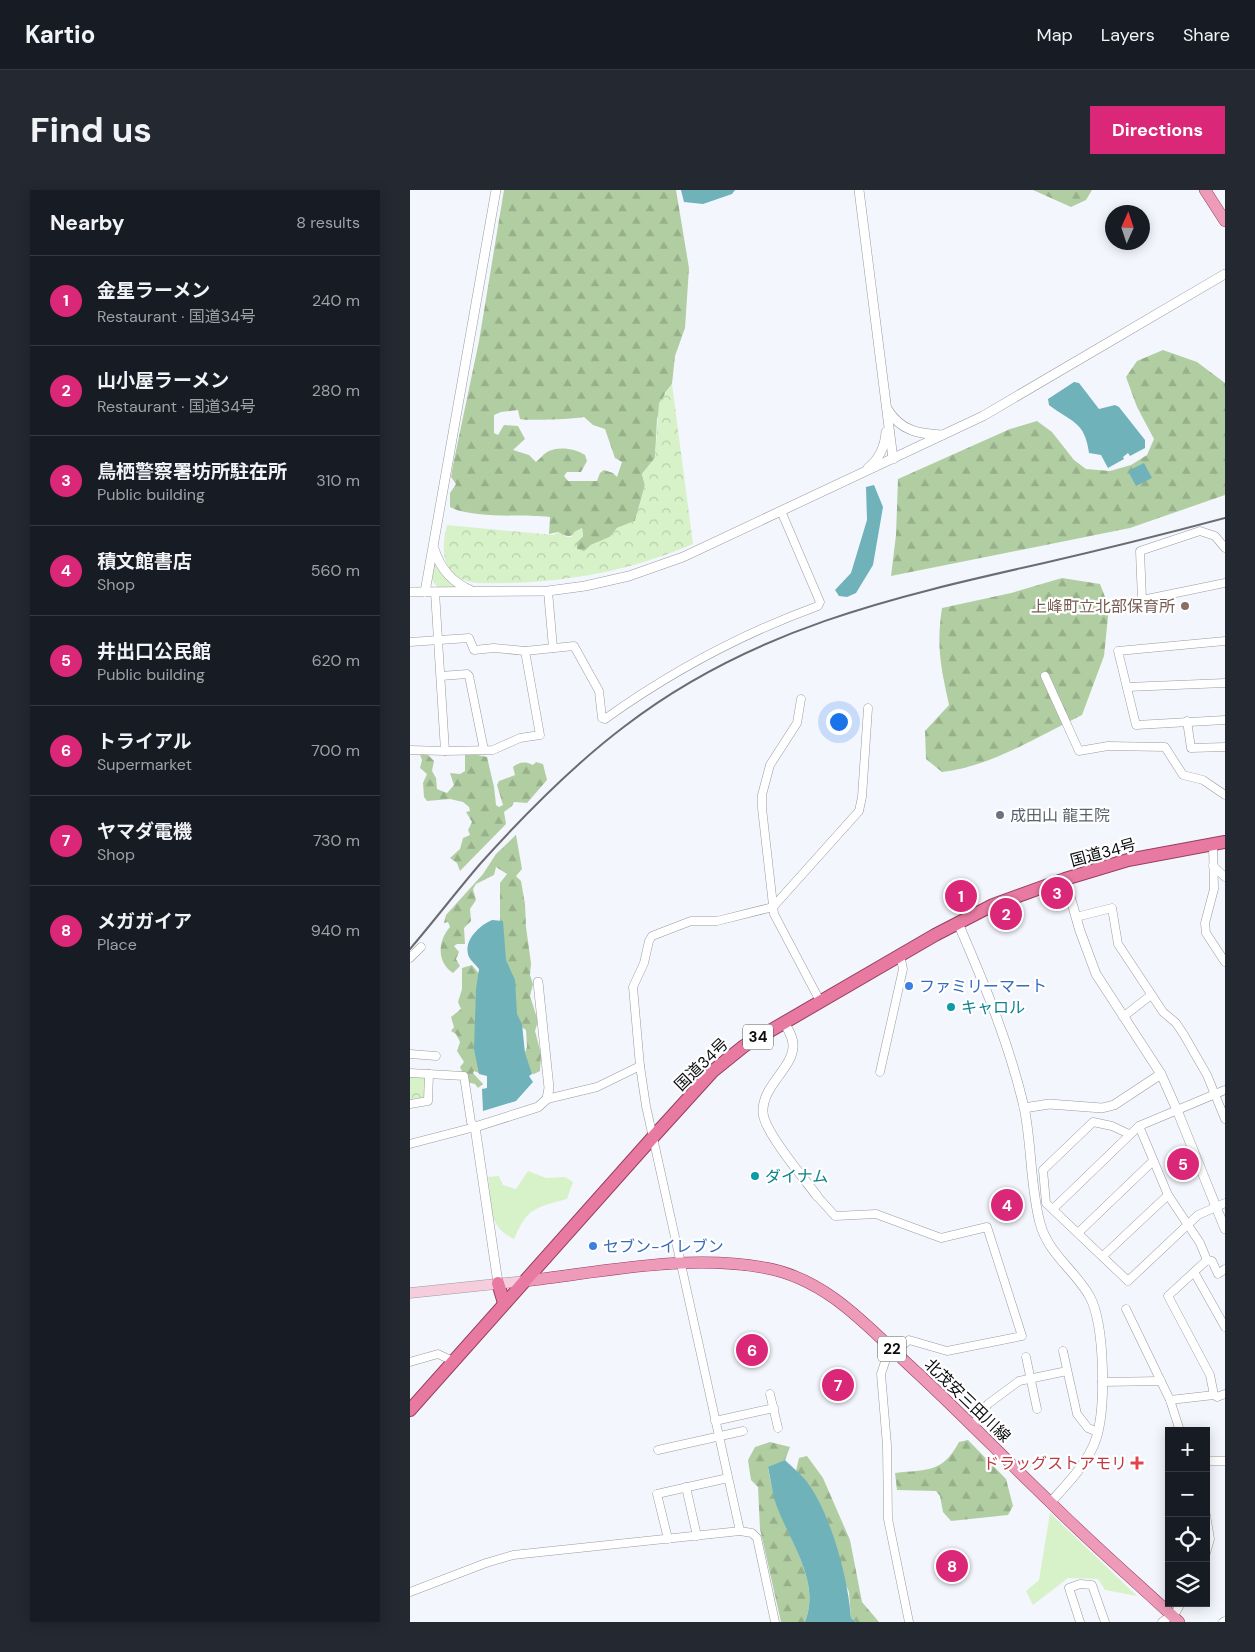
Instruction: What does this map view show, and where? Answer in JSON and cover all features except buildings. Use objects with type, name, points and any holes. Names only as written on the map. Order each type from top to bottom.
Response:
[{"type":"highway","name":"国道34号","points":[[410,1410],[713,1071],[744,1046],[900,955],[994,905],[1065,879],[1128,860],[1219,843]]},
{"type":"highway","points":[[498,1283],[504,1303]]},
{"type":"main road","points":[[1205,190],[1225,220]]},
{"type":"main road","name":"北茂安三田川線","points":[[525,1281],[680,1263],[733,1264],[767,1268],[794,1276],[817,1287],[847,1307],[895,1352],[1171,1619]]},
{"type":"main road","points":[[410,1294],[525,1281]]},
{"type":"street","points":[[424,592],[434,549],[496,190]]},
{"type":"street","points":[[859,190],[893,459]]},
{"type":"street","points":[[410,592],[548,591],[585,586],[629,576],[683,557],[945,435],[998,407],[1225,274]]},
{"type":"street","points":[[886,407],[893,419],[916,433],[945,435]]},
{"type":"street","points":[[862,473],[880,454],[885,441],[887,417]]},
{"type":"street","points":[[410,642],[469,638],[474,650],[494,648],[525,652],[574,646],[599,691],[603,720],[641,693],[709,654],[762,627],[818,606],[820,602],[781,511]]},
{"type":"street","points":[[1225,548],[1216,536],[1200,531],[1140,551],[1142,600],[1225,582]]},
{"type":"street","points":[[434,549],[439,564],[446,574],[455,582],[473,592]]},
{"type":"street","points":[[548,591],[553,648]]},
{"type":"street","points":[[435,592],[445,751]]},
{"type":"street","points":[[1225,641],[1118,651],[1136,725],[1225,720]]},
{"type":"street","points":[[410,750],[494,750],[520,738],[540,734],[525,652]]},
{"type":"street","points":[[441,676],[467,674],[469,676],[484,750]]},
{"type":"street","points":[[1045,676],[1079,751],[1108,746],[1165,747],[1183,775],[1203,780],[1225,795]]},
{"type":"street","points":[[1127,687],[1225,683]]},
{"type":"street","points":[[801,699],[797,723],[770,765],[762,795],[773,907],[776,920],[820,1001]]},
{"type":"street","points":[[740,1531],[646,1106],[640,1066],[633,986],[644,963],[652,936],[691,921],[717,921],[773,907],[859,811],[862,797],[868,708]]},
{"type":"street","points":[[1187,721],[1191,748],[1225,747]]},
{"type":"street","points":[[1219,843],[1213,866],[1214,889],[1205,923],[1206,933],[1225,962]]},
{"type":"street","points":[[1213,866],[1225,876]]},
{"type":"street","points":[[1065,879],[1096,974],[1161,1074],[1221,1205],[1225,1229]]},
{"type":"street","points":[[1076,917],[1112,908],[1118,944],[1148,988],[1151,996],[1184,1035],[1215,1094],[1225,1119]]},
{"type":"street","points":[[958,923],[995,1008],[1024,1108],[1040,1223],[1048,1243],[1084,1288],[1097,1311],[1100,1331],[1102,1382],[1098,1432],[1084,1461],[1050,1503]]},
{"type":"street","points":[[410,958],[421,947]]},
{"type":"street","points":[[880,1072],[903,969],[900,955]]},
{"type":"street","points":[[538,982],[549,1088],[547,1099]]},
{"type":"street","points":[[1123,1018],[1151,996]]},
{"type":"street","points":[[784,1022],[793,1041],[792,1052],[766,1096],[764,1119],[789,1159],[817,1196],[835,1216],[876,1214],[941,1238],[987,1227],[1022,1336],[947,1351],[909,1340],[886,1359],[881,1374],[887,1444],[888,1519],[909,1622]]},
{"type":"street","points":[[410,1054],[436,1056]]},
{"type":"street","points":[[410,1144],[538,1107],[547,1099],[597,1087],[640,1066]]},
{"type":"street","points":[[410,1073],[464,1076],[471,1122],[475,1126],[498,1283]]},
{"type":"street","points":[[410,1104],[428,1101],[429,1074]]},
{"type":"street","points":[[1024,1108],[1057,1104],[1102,1108],[1114,1106],[1161,1074]]},
{"type":"street","points":[[1053,1209],[1139,1126],[1225,1090]]},
{"type":"street","points":[[1129,1134],[1112,1126],[1092,1122],[1043,1170],[1046,1202],[1128,1281],[1198,1215],[1221,1205]]},
{"type":"street","points":[[1139,1126],[1168,1195],[1200,1243],[1207,1260],[1212,1261],[1218,1274],[1225,1269]]},
{"type":"street","points":[[1079,1232],[1154,1160]]},
{"type":"street","points":[[1104,1256],[1168,1195]]},
{"type":"street","points":[[1207,1260],[1168,1296],[1210,1375],[1214,1395]]},
{"type":"street","points":[[1194,1272],[1225,1327]]},
{"type":"street","points":[[1126,1308],[1170,1400],[1179,1427]]},
{"type":"street","points":[[1063,1351],[1077,1414],[1088,1428],[1098,1432]]},
{"type":"street","points":[[410,1362],[438,1354],[444,1354],[453,1361]]},
{"type":"street","points":[[1026,1357],[1037,1409]]},
{"type":"street","points":[[972,1426],[988,1404],[1019,1381],[1067,1371]]},
{"type":"street","points":[[1102,1382],[1161,1381]]},
{"type":"street","points":[[770,1394],[778,1428]]},
{"type":"street","points":[[1170,1400],[1214,1395],[1217,1397],[1225,1394]]},
{"type":"street","points":[[715,1421],[774,1408]]},
{"type":"street","points":[[658,1450],[743,1431]]},
{"type":"street","points":[[1210,1462],[1224,1464]]},
{"type":"street","points":[[668,1539],[657,1494],[728,1478]]},
{"type":"street","points":[[686,1488],[697,1536]]},
{"type":"street","points":[[410,1592],[486,1563],[513,1555],[740,1531],[752,1533],[757,1538],[775,1622]]},
{"type":"street","points":[[1080,1622],[1069,1588],[1080,1584],[1092,1585],[1105,1622]]},
{"type":"street","points":[[1171,1619],[1179,1607]]},
{"type":"green space","points":[[504,190],[676,190],[689,268],[685,328],[675,356],[672,384],[665,393],[657,419],[655,458],[642,474],[645,485],[635,521],[617,528],[610,537],[591,545],[584,552],[577,549],[576,543],[583,536],[582,528],[571,536],[558,532],[549,534],[550,517],[484,515],[460,511],[450,507],[450,493],[456,484],[451,477],[453,465],[479,341]],"holes":[[[518,410],[520,419],[551,420],[584,417],[593,425],[605,429],[615,458],[622,462],[617,477],[613,473],[604,470],[600,473],[597,481],[568,481],[564,476],[567,472],[581,472],[587,461],[585,455],[563,448],[553,449],[536,462],[529,455],[513,450],[525,439],[518,426],[504,425],[498,435],[494,433],[494,415],[501,412]]]},
{"type":"green space","points":[[1033,190],[1092,190],[1086,200],[1071,207]]},
{"type":"green space","points":[[1163,350],[1197,362],[1225,383],[1225,495],[1130,528],[891,576],[896,535],[898,479],[1010,429],[1037,421],[1052,432],[1074,460],[1086,469],[1110,471],[1131,465],[1147,455],[1154,439],[1137,407],[1126,377],[1137,361]]},
{"type":"green space","points":[[672,384],[693,544],[614,570],[587,576],[533,582],[477,583],[465,580],[450,570],[444,554],[447,525],[554,535],[558,532],[567,537],[572,537],[574,532],[582,528],[583,536],[576,543],[577,549],[584,551],[591,545],[610,537],[617,528],[635,521],[645,486],[642,474],[655,458],[659,403]]},
{"type":"green space","points":[[434,562],[459,587],[437,587],[432,580]]},
{"type":"green space","points":[[1062,578],[1100,584],[1109,607],[1104,656],[1082,715],[1014,750],[979,764],[942,772],[926,759],[925,731],[949,705],[939,646],[942,608],[1011,593]]},
{"type":"green space","points":[[426,753],[434,761],[432,771],[436,778],[437,789],[447,793],[454,785],[450,773],[460,774],[465,771],[465,755],[468,753],[487,757],[496,805],[499,807],[503,805],[497,785],[499,781],[515,775],[513,767],[518,764],[533,765],[536,762],[543,764],[547,780],[527,803],[514,802],[504,812],[506,824],[460,871],[457,863],[450,858],[460,849],[463,838],[470,835],[468,830],[472,822],[466,812],[470,811],[469,807],[463,802],[450,799],[427,801],[424,797],[423,783],[427,774],[420,768],[422,760],[420,755]]},
{"type":"green space","points":[[516,835],[522,869],[516,876],[521,881],[525,904],[531,963],[530,975],[533,984],[530,996],[538,1021],[535,1031],[541,1054],[540,1071],[534,1074],[529,1073],[524,1055],[527,1047],[526,1030],[520,1026],[508,982],[500,923],[500,883],[507,874],[496,867],[494,875],[476,884],[473,889],[476,900],[470,909],[471,921],[464,928],[465,944],[454,946],[459,952],[456,959],[460,966],[453,973],[447,968],[441,957],[441,944],[450,927],[448,922],[444,923],[446,915],[483,874],[496,854]]},
{"type":"green space","points":[[472,965],[480,975],[479,1002],[475,1005],[479,1006],[478,1021],[475,1024],[478,1026],[481,1074],[474,1071],[473,1073],[483,1084],[478,1088],[475,1084],[467,1082],[460,1067],[464,1062],[457,1051],[460,1042],[456,1034],[451,1031],[454,1027],[451,1017],[461,1009],[458,1002],[462,989],[462,968]]},
{"type":"green space","points":[[410,1075],[426,1076],[426,1099],[410,1103]]},
{"type":"green space","points":[[528,1171],[546,1178],[565,1177],[573,1182],[567,1199],[534,1210],[519,1228],[514,1239],[505,1234],[495,1221],[490,1205],[488,1177],[499,1176],[503,1185],[516,1189]]},
{"type":"green space","points":[[968,1440],[1006,1479],[1013,1506],[1008,1515],[951,1521],[943,1512],[940,1496],[936,1491],[897,1490],[895,1473],[925,1470],[940,1465],[953,1452],[959,1442]]},
{"type":"green space","points":[[770,1442],[790,1447],[785,1460],[768,1468],[780,1513],[806,1574],[809,1606],[805,1622],[781,1622],[760,1529],[758,1487],[751,1480],[748,1460],[755,1447]]},
{"type":"green space","points":[[807,1456],[823,1478],[850,1540],[862,1602],[879,1622],[856,1622],[851,1618],[849,1592],[796,1471],[799,1458]]},
{"type":"green space","points":[[1050,1513],[1137,1596],[1105,1590],[1098,1579],[1068,1578],[1033,1605],[1026,1591],[1039,1580]]},
{"type":"water","points":[[681,190],[735,190],[732,194],[703,204],[684,202]]},
{"type":"water","points":[[1074,382],[1079,383],[1099,409],[1115,405],[1119,407],[1145,440],[1145,448],[1130,456],[1128,453],[1123,457],[1124,459],[1108,468],[1101,455],[1089,453],[1084,434],[1076,423],[1049,405],[1048,399]]},
{"type":"water","points":[[1144,463],[1152,478],[1136,486],[1128,471]]},
{"type":"water","points":[[874,485],[883,507],[873,565],[856,593],[847,597],[839,596],[835,590],[851,573],[867,520],[866,487]]},
{"type":"water","points":[[492,920],[503,921],[506,960],[515,980],[517,1014],[522,1024],[525,1053],[532,1074],[529,1076],[533,1082],[516,1101],[483,1111],[482,1089],[487,1088],[487,1076],[479,1074],[474,1049],[476,989],[479,969],[469,957],[467,951],[473,934]]},
{"type":"water","points":[[785,1460],[807,1482],[824,1511],[842,1566],[851,1618],[856,1622],[805,1622],[809,1606],[806,1574],[779,1513],[768,1467]]},
{"type":"railway","points":[[410,949],[480,864],[531,809],[567,774],[625,726],[673,693],[722,664],[773,641],[825,621],[878,604],[1225,518]]},
{"type":"place","name":"上峰町立北部保育所","points":[[1185,606]]},
{"type":"place","name":"成田山 龍王院","points":[[1000,815]]},
{"type":"place","name":"鳥栖警察署坊所駐在所","points":[[1057,893]]},
{"type":"place","name":"金星ラーメン","points":[[961,896]]},
{"type":"place","name":"山小屋ラーメン","points":[[1006,914]]},
{"type":"place","name":"ファミリーマート","points":[[909,986]]},
{"type":"place","name":"キャロル","points":[[951,1007]]},
{"type":"place","name":"井出口公民館","points":[[1183,1164]]},
{"type":"place","name":"ダイナム","points":[[755,1176]]},
{"type":"place","name":"積文館書店","points":[[1007,1205]]},
{"type":"place","name":"セブン-イレブン","points":[[593,1246]]},
{"type":"place","name":"トライアル","points":[[752,1350]]},
{"type":"place","name":"ヤマダ電機","points":[[838,1385]]},
{"type":"place","name":"ドラッグストアモリ","points":[[1137,1463]]},
{"type":"place","name":"メガガイア","points":[[952,1566]]}]
